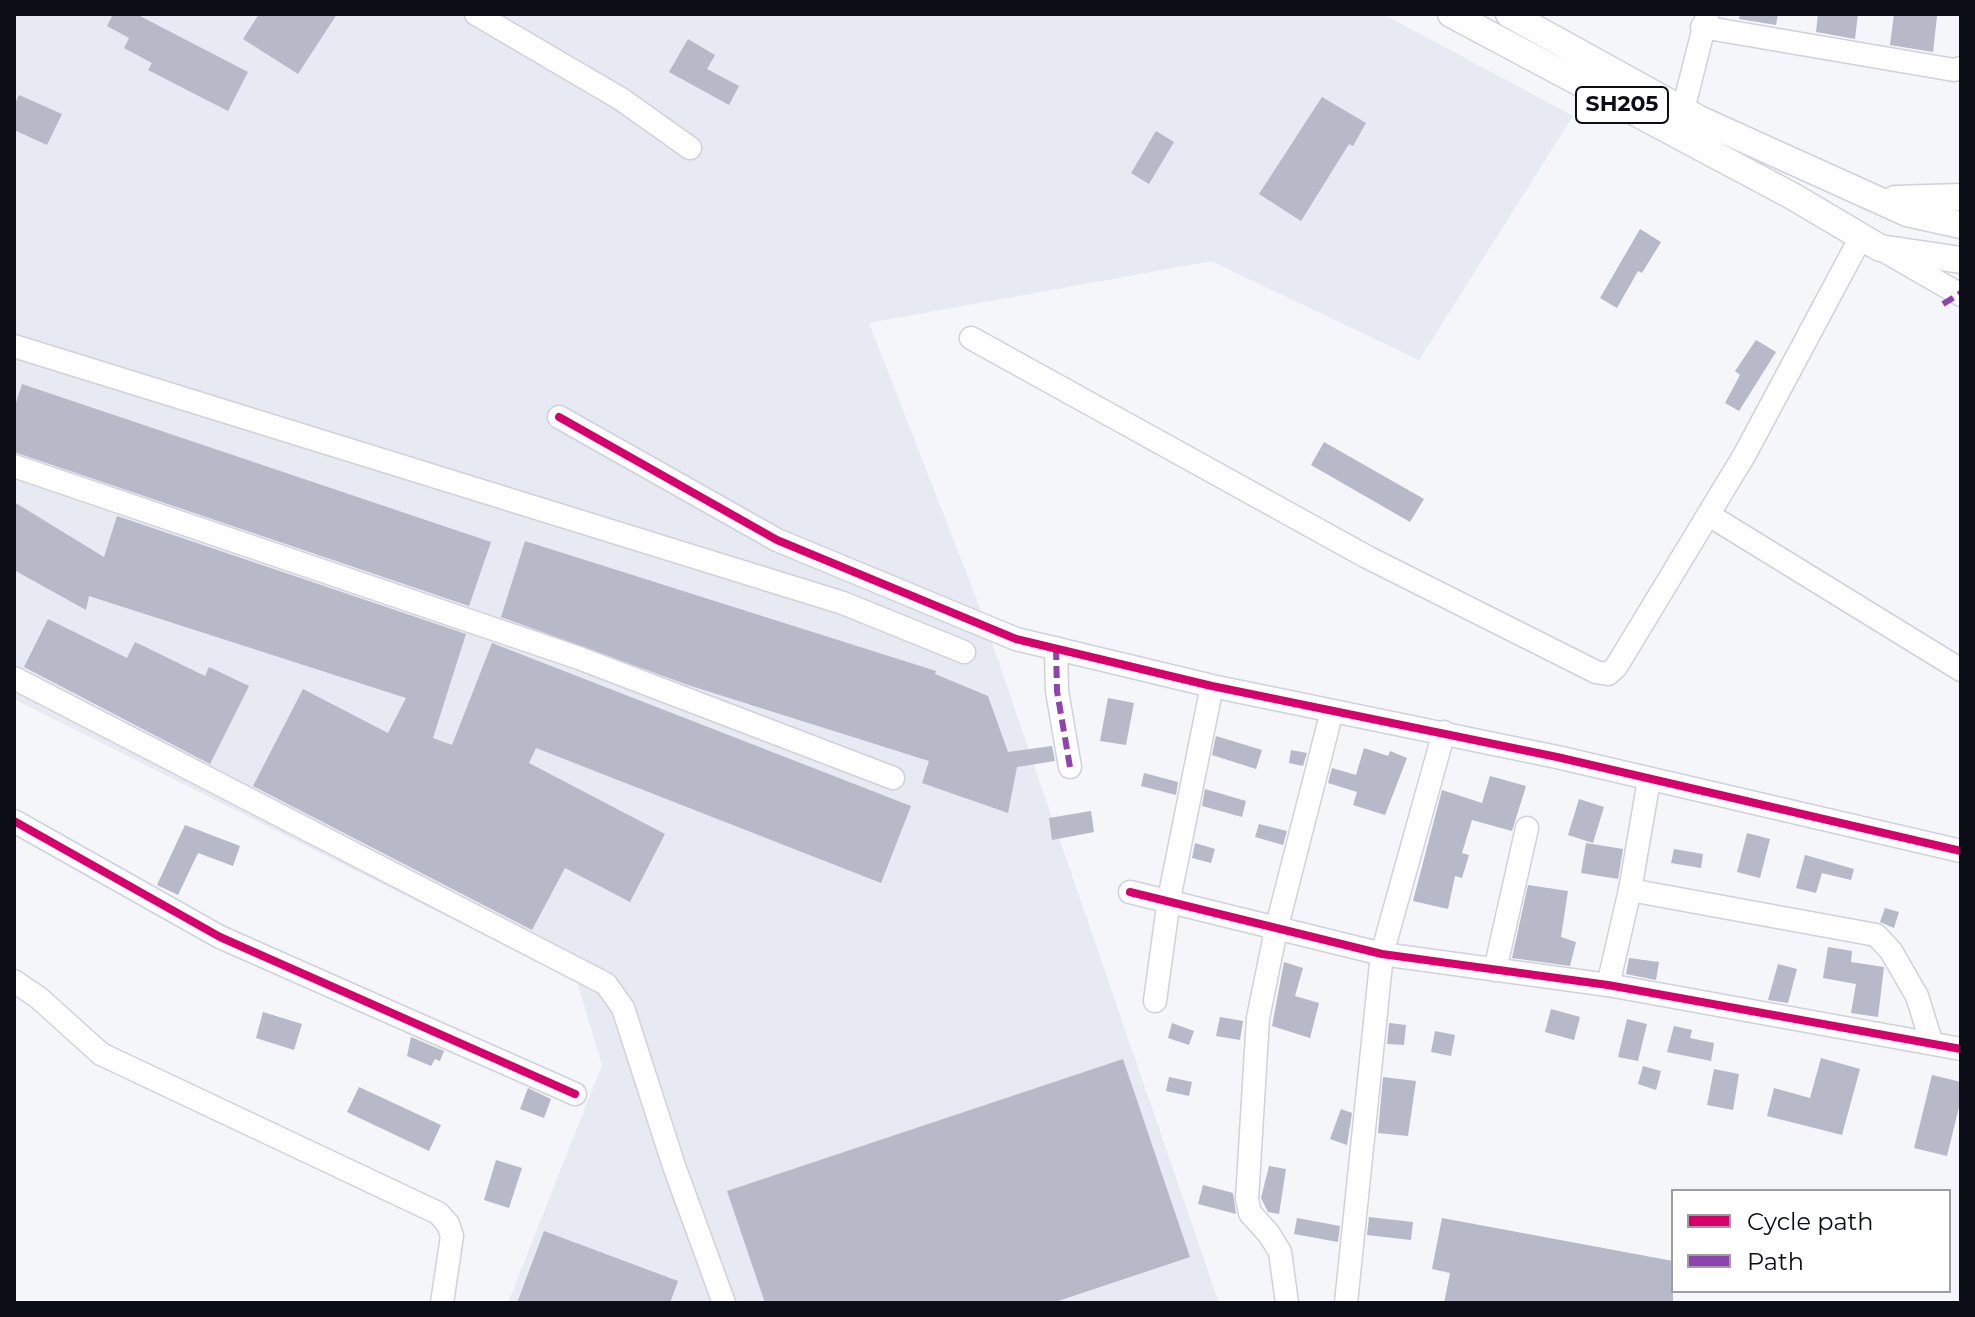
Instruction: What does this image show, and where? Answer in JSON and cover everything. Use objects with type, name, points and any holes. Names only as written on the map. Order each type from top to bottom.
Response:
[{"type":"main road","name":"SH205","points":[[1451,14],[1794,197],[1871,243]]},
{"type":"main road","points":[[1509,14],[1683,110],[1907,213],[1961,225]]},
{"type":"main road","points":[[1871,196],[1898,199],[1961,197]]},
{"type":"main road","points":[[1871,243],[1961,260]]},
{"type":"street","points":[[476,14],[621,99],[690,148]]},
{"type":"street","points":[[1683,110],[1705,21],[1954,70],[1961,68]]},
{"type":"street","points":[[971,338],[1367,557],[1596,672],[1608,674],[1616,667],[1709,515],[1871,243]]},
{"type":"street","name":"SH205","points":[[1871,243],[1961,295]]},
{"type":"street","points":[[14,346],[843,603],[964,652]]},
{"type":"street","points":[[559,417],[777,540],[1016,639],[1212,686],[1444,732],[1961,851]]},
{"type":"street","points":[[14,466],[579,658],[893,778]]},
{"type":"street","points":[[1709,515],[1961,670]]},
{"type":"street","points":[[1056,648],[1057,691],[1070,767]]},
{"type":"street","points":[[14,678],[606,984],[623,1008],[674,1166],[724,1303]]},
{"type":"street","points":[[1155,1001],[1169,899],[1212,686]]},
{"type":"street","points":[[1287,1303],[1280,1252],[1250,1213],[1247,1199],[1258,1018],[1276,930],[1332,711]]},
{"type":"street","points":[[1346,1303],[1382,954],[1444,732]]},
{"type":"street","points":[[1608,985],[1630,890],[1649,780]]},
{"type":"street","points":[[14,821],[220,937],[575,1094]]},
{"type":"street","points":[[1495,970],[1527,828]]},
{"type":"street","points":[[1630,890],[1876,935],[1891,951],[1917,996],[1931,1041]]},
{"type":"street","points":[[1130,892],[1169,899],[1276,930],[1382,954],[1608,985],[1931,1041],[1961,1049]]},
{"type":"street","points":[[14,981],[101,1054],[438,1213],[448,1224],[452,1236],[442,1303]]},
{"type":"shaded area","points":[[14,14],[1383,14],[1573,116],[1419,360],[1211,261],[869,323],[980,608],[1219,1303],[508,1303],[602,1065],[577,982],[14,699]]},
{"type":"building","points":[[113,14],[136,14],[248,72],[228,111],[148,70],[152,63],[124,48],[129,38],[107,26]]},
{"type":"building","points":[[259,14],[337,14],[298,74],[243,39]]},
{"type":"building","points":[[1740,14],[1778,14],[1776,25],[1739,19]]},
{"type":"building","points":[[1818,14],[1858,14],[1855,39],[1816,32]]},
{"type":"building","points":[[1894,14],[1937,16],[1933,52],[1890,45]]},
{"type":"building","points":[[688,39],[715,55],[707,69],[739,86],[729,105],[669,72]]},
{"type":"building","points":[[19,95],[62,114],[47,145],[14,130],[14,106]]},
{"type":"building","points":[[1322,97],[1366,123],[1353,146],[1349,144],[1301,221],[1259,194]]},
{"type":"building","points":[[1156,131],[1174,142],[1149,184],[1131,173]]},
{"type":"building","points":[[1640,229],[1661,242],[1642,273],[1638,271],[1617,308],[1600,298]]},
{"type":"building","points":[[1756,340],[1776,352],[1739,411],[1725,403],[1740,375],[1735,371]]},
{"type":"building","points":[[22,384],[491,542],[469,606],[14,452],[14,409]]},
{"type":"building","points":[[1324,442],[1424,499],[1410,522],[1311,465]]},
{"type":"building","points":[[14,502],[104,557],[117,516],[466,634],[433,738],[452,745],[492,643],[911,806],[881,883],[536,748],[529,763],[665,834],[630,902],[565,868],[532,930],[253,786],[303,689],[388,733],[406,698],[89,596],[86,610],[14,570]]},
{"type":"building","points":[[525,541],[936,671],[935,674],[988,696],[1008,752],[1052,746],[1055,761],[1017,767],[1008,813],[922,783],[929,761],[691,686],[501,617]]},
{"type":"building","points":[[48,619],[127,658],[135,642],[205,676],[209,667],[249,686],[210,764],[24,667]]},
{"type":"building","points":[[1108,698],[1134,703],[1126,745],[1100,741]]},
{"type":"building","points":[[1216,736],[1262,750],[1256,769],[1212,755]]},
{"type":"building","points":[[1364,748],[1388,756],[1390,751],[1407,758],[1385,815],[1353,805],[1357,792],[1328,783],[1332,768],[1356,775]]},
{"type":"building","points":[[1291,750],[1307,753],[1303,766],[1289,763]]},
{"type":"building","points":[[1144,773],[1178,782],[1176,795],[1141,786]]},
{"type":"building","points":[[1490,776],[1526,786],[1512,831],[1472,820],[1462,853],[1469,855],[1462,878],[1455,876],[1448,909],[1413,901],[1442,790],[1482,803]]},
{"type":"building","points":[[1205,789],[1246,801],[1242,817],[1202,806]]},
{"type":"building","points":[[1579,799],[1604,807],[1593,843],[1568,835]]},
{"type":"building","points":[[1091,811],[1094,832],[1052,840],[1049,818]]},
{"type":"building","points":[[1259,824],[1287,831],[1283,845],[1255,837]]},
{"type":"building","points":[[185,825],[240,846],[233,866],[198,853],[178,895],[157,885]]},
{"type":"building","points":[[1747,833],[1770,839],[1760,878],[1737,872]]},
{"type":"building","points":[[1195,843],[1215,849],[1211,863],[1192,858]]},
{"type":"building","points":[[1586,843],[1623,849],[1618,879],[1581,873]]},
{"type":"building","points":[[1674,849],[1703,854],[1701,868],[1671,863]]},
{"type":"building","points":[[1805,855],[1854,869],[1851,880],[1822,873],[1816,893],[1796,888]]},
{"type":"building","points":[[1528,885],[1568,891],[1561,937],[1576,942],[1570,966],[1512,958]]},
{"type":"building","points":[[1885,908],[1899,912],[1894,928],[1880,922]]},
{"type":"building","points":[[1828,947],[1852,951],[1851,962],[1884,967],[1878,1017],[1851,1013],[1856,984],[1823,978]]},
{"type":"building","points":[[1629,958],[1659,962],[1656,980],[1626,974]]},
{"type":"building","points":[[1284,962],[1303,968],[1295,996],[1319,1003],[1310,1038],[1272,1026]]},
{"type":"building","points":[[1778,964],[1797,969],[1788,1003],[1768,1000]]},
{"type":"building","points":[[1551,1009],[1580,1017],[1574,1040],[1545,1032]]},
{"type":"building","points":[[263,1012],[302,1024],[294,1050],[256,1038]]},
{"type":"building","points":[[1220,1017],[1243,1021],[1240,1040],[1216,1036]]},
{"type":"building","points":[[1627,1019],[1647,1024],[1638,1061],[1618,1057]]},
{"type":"building","points":[[1172,1023],[1194,1031],[1189,1045],[1168,1038]]},
{"type":"building","points":[[1389,1023],[1406,1025],[1404,1045],[1387,1044]]},
{"type":"building","points":[[1674,1026],[1692,1030],[1690,1038],[1714,1043],[1711,1061],[1667,1052]]},
{"type":"building","points":[[1435,1031],[1455,1035],[1451,1056],[1431,1052]]},
{"type":"building","points":[[411,1037],[444,1051],[440,1061],[435,1059],[431,1066],[407,1056]]},
{"type":"building","points":[[1821,1058],[1860,1069],[1842,1135],[1767,1116],[1774,1088],[1810,1098]]},
{"type":"building","points":[[1123,1059],[1190,1257],[1052,1303],[765,1303],[727,1191]]},
{"type":"building","points":[[1643,1066],[1661,1071],[1656,1090],[1638,1084]]},
{"type":"building","points":[[1714,1069],[1739,1074],[1733,1110],[1707,1105]]},
{"type":"building","points":[[1932,1075],[1961,1082],[1961,1099],[1947,1156],[1914,1148]]},
{"type":"building","points":[[1169,1077],[1192,1082],[1189,1096],[1166,1091]]},
{"type":"building","points":[[1383,1077],[1416,1081],[1408,1136],[1378,1133]]},
{"type":"building","points":[[359,1087],[441,1125],[429,1151],[347,1112]]},
{"type":"building","points":[[528,1088],[551,1099],[544,1118],[520,1109]]},
{"type":"building","points":[[1341,1109],[1352,1113],[1347,1145],[1330,1139]]},
{"type":"building","points":[[496,1160],[522,1168],[509,1208],[484,1200]]},
{"type":"building","points":[[1269,1166],[1286,1169],[1279,1214],[1268,1212],[1261,1198]]},
{"type":"building","points":[[1203,1185],[1233,1193],[1236,1214],[1198,1204]]},
{"type":"building","points":[[1369,1217],[1413,1222],[1411,1240],[1367,1235]]},
{"type":"building","points":[[1297,1218],[1340,1226],[1338,1242],[1294,1234]]},
{"type":"building","points":[[1442,1218],[1671,1261],[1673,1303],[1444,1303],[1450,1273],[1432,1269]]},
{"type":"building","points":[[544,1231],[678,1281],[670,1303],[517,1303]]},
{"type":"marked path","points":[[1943,304],[1961,293]]},
{"type":"marked path","points":[[1056,648],[1057,691],[1070,767]]},
{"type":"cycle path","points":[[559,417],[777,540],[1016,639],[1212,686],[1557,757],[1961,851]]},
{"type":"cycle path","points":[[14,821],[220,937],[575,1094]]},
{"type":"cycle path","points":[[1130,892],[1382,954],[1608,985],[1961,1049]]}]
